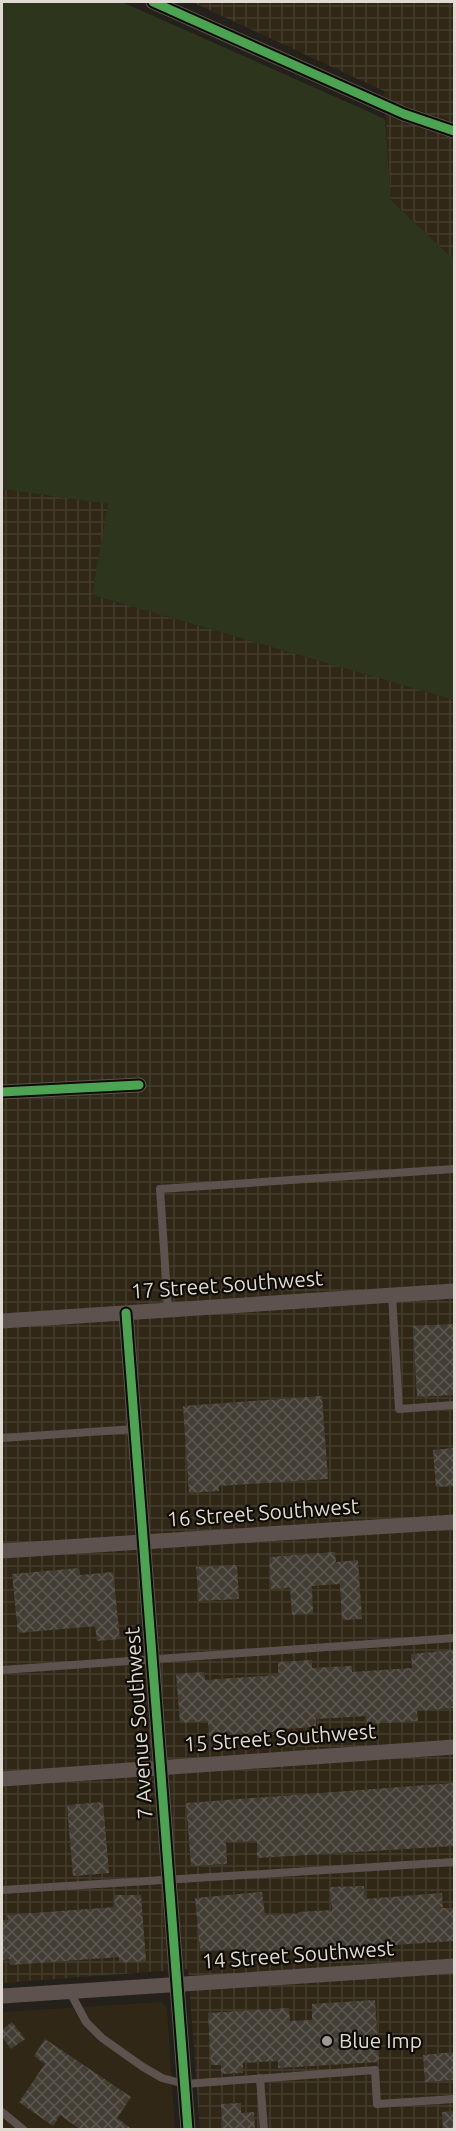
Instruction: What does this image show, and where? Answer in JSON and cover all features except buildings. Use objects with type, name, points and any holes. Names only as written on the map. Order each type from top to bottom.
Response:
[{"type":"street","points":[[153,2],[404,114],[454,131]]},
{"type":"street","points":[[2,1092],[139,1085]]},
{"type":"street","name":"17 Street Southwest","points":[[2,1321],[454,1291]]},
{"type":"street","name":"7 Avenue Southwest","points":[[126,1313],[188,2130]]},
{"type":"street","name":"16 Street Southwest","points":[[2,1551],[454,1522]]},
{"type":"street","name":"15 Street Southwest","points":[[2,1779],[454,1747]]},
{"type":"street","name":"14 Street Southwest","points":[[2,1996],[454,1966]]},
{"type":"lane","points":[[168,1310],[160,1189],[454,1169]]},
{"type":"lane","points":[[392,1295],[399,1409],[454,1405]]},
{"type":"lane","points":[[2,1438],[135,1429]]},
{"type":"lane","points":[[2,1670],[454,1638]]},
{"type":"lane","points":[[2,1890],[454,1862]]},
{"type":"lane","points":[[70,1992],[86,2022],[102,2038],[162,2078],[185,2084],[375,2070],[377,2104],[454,2099]]},
{"type":"lane","points":[[261,2078],[264,2130]]},
{"type":"lane","points":[[2,2112],[24,2130]]},
{"type":"shaded area","points":[[192,2],[454,2],[454,260],[391,200],[384,91]]},
{"type":"shaded area","points":[[2,489],[109,504],[92,595],[454,700],[454,2129],[200,2129],[188,1969],[2,1983]]},
{"type":"shaded area","points":[[161,2002],[167,2008],[175,2129],[2,2128],[2,2012]]},
{"type":"green space","points":[[2,2],[122,2],[385,119],[391,200],[454,260],[454,700],[92,595],[108,504],[2,489]]},
{"type":"cycle path","points":[[153,2],[404,114],[454,131]]},
{"type":"cycle path","points":[[2,1092],[139,1085]]},
{"type":"cycle path","points":[[126,1313],[188,2130]]},
{"type":"place","name":"Blue Imp","points":[[327,2041]]}]
